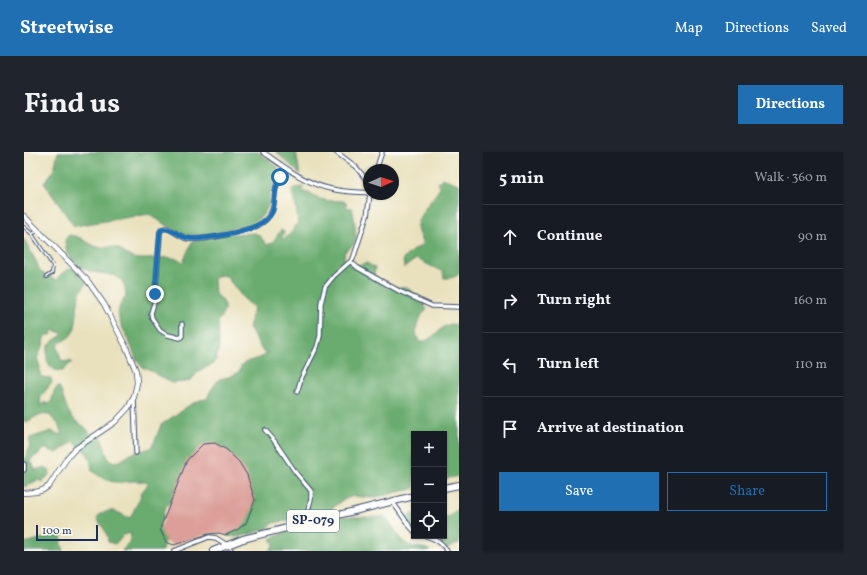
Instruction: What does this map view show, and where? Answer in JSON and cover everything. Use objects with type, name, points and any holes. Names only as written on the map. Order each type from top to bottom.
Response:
[{"type":"highway","points":[[447,487],[459,484]]},
{"type":"highway","name":"SP-079","points":[[213,551],[227,545],[305,523],[411,497]]},
{"type":"street","points":[[263,152],[286,168],[312,183],[331,189],[363,192]]},
{"type":"street","points":[[336,152],[356,167],[363,176]]},
{"type":"street","points":[[378,164],[382,152]]},
{"type":"street","points":[[182,324],[182,336],[180,338],[176,338],[160,330],[152,318],[151,313],[155,300],[160,232],[162,229],[166,228],[188,239],[201,239],[240,232],[257,226],[266,220],[272,212],[276,188],[280,177],[286,168]]},
{"type":"street","points":[[296,392],[317,347],[320,336],[321,303],[325,287],[334,276],[352,262],[367,216],[369,200]]},
{"type":"street","points":[[24,216],[87,280],[104,304],[126,347],[136,371],[137,383],[134,397],[136,453]]},
{"type":"street","points":[[352,262],[358,268],[399,291],[432,306],[459,307]]},
{"type":"street","points":[[24,493],[36,492],[49,486],[67,458],[75,449],[115,422],[128,408],[134,397]]},
{"type":"street","points":[[265,430],[311,491],[311,499],[305,523]]},
{"type":"street","points":[[24,464],[24,470]]},
{"type":"street","points":[[392,501],[411,528]]},
{"type":"street","points":[[174,551],[209,537],[216,538],[227,545]]},
{"type":"street","points":[[435,539],[438,540],[447,551]]},
{"type":"lane","points":[[24,227],[32,234],[53,266],[52,273],[46,277]]},
{"type":"lane","points":[[32,234],[38,230]]},
{"type":"lane","points":[[227,545],[233,551]]},
{"type":"green space","points":[[58,152],[258,152],[278,167],[277,176],[271,190],[269,203],[265,213],[254,222],[247,225],[219,232],[237,234],[255,233],[260,236],[267,245],[272,243],[281,230],[284,232],[282,238],[284,239],[291,233],[298,223],[292,190],[294,188],[303,187],[302,191],[323,200],[346,202],[347,208],[352,208],[356,239],[353,245],[345,251],[344,258],[352,264],[360,265],[367,263],[375,268],[374,275],[387,289],[390,287],[407,288],[418,296],[427,310],[421,316],[417,324],[416,334],[420,342],[430,338],[448,325],[453,324],[459,326],[459,476],[447,478],[447,431],[411,431],[411,490],[373,498],[353,496],[341,501],[329,511],[318,513],[305,511],[299,518],[273,523],[268,528],[235,537],[228,536],[222,531],[182,478],[173,492],[169,504],[164,509],[163,517],[159,524],[165,538],[163,551],[122,551],[130,542],[131,533],[124,535],[115,544],[108,542],[106,532],[97,518],[101,513],[114,511],[130,518],[141,493],[149,483],[141,481],[114,482],[100,477],[92,470],[88,455],[77,446],[74,441],[57,453],[43,449],[39,454],[31,459],[30,463],[33,464],[35,470],[45,467],[50,471],[49,475],[42,482],[38,480],[24,487],[24,460],[29,449],[30,438],[51,431],[63,436],[58,424],[49,415],[40,415],[24,422],[24,239],[39,269],[44,274],[56,280],[63,272],[73,268],[87,282],[79,297],[74,330],[69,337],[57,345],[61,360],[63,362],[72,362],[63,371],[58,371],[51,367],[47,359],[47,350],[49,345],[62,335],[62,333],[53,330],[51,335],[44,337],[43,346],[37,358],[40,367],[40,375],[42,377],[51,378],[52,383],[41,396],[40,406],[45,402],[47,404],[51,402],[55,390],[59,386],[67,408],[72,416],[77,422],[88,430],[90,434],[98,434],[102,439],[108,459],[114,462],[120,461],[131,454],[150,448],[154,443],[161,425],[188,406],[200,400],[207,399],[212,388],[219,379],[229,377],[239,372],[244,364],[261,358],[268,352],[263,352],[249,328],[254,308],[244,299],[226,276],[220,275],[214,278],[215,295],[224,303],[224,310],[218,321],[219,347],[216,359],[212,365],[200,370],[191,380],[171,383],[142,367],[138,362],[119,318],[119,308],[126,297],[123,283],[120,279],[112,275],[82,268],[70,257],[65,240],[69,235],[81,238],[97,247],[111,247],[119,249],[130,257],[134,258],[147,259],[165,257],[177,259],[183,262],[192,242],[199,235],[186,235],[169,227],[149,214],[74,226],[44,183],[54,170]]},
{"type":"green space","points":[[276,152],[296,152],[300,174]]},
{"type":"green space","points":[[442,178],[459,184],[459,274],[448,278],[444,278],[441,271],[417,259],[404,268],[403,259],[413,250],[423,245],[418,232],[417,224],[424,210],[440,188],[438,183]]},
{"type":"green space","points":[[459,508],[459,543],[443,550],[424,539],[447,539],[447,517]]},
{"type":"green space","points":[[411,515],[411,530],[405,522],[407,516]]},
{"type":"green space","points":[[332,516],[384,516],[405,542],[409,545],[425,548],[430,551],[270,551],[274,544],[271,539],[287,531],[307,530],[316,522]]},
{"type":"green space","points":[[61,534],[64,551],[24,551],[24,543]]},
{"type":"building","points":[[215,443],[227,450],[239,462],[247,475],[255,500],[246,523],[237,530],[226,535],[219,533],[208,534],[174,545],[166,542],[160,529],[187,460],[203,444]]},
{"type":"route","points":[[155,294],[160,232],[162,229],[169,229],[188,239],[201,239],[240,232],[257,226],[266,220],[272,212],[276,188],[280,177]]}]
